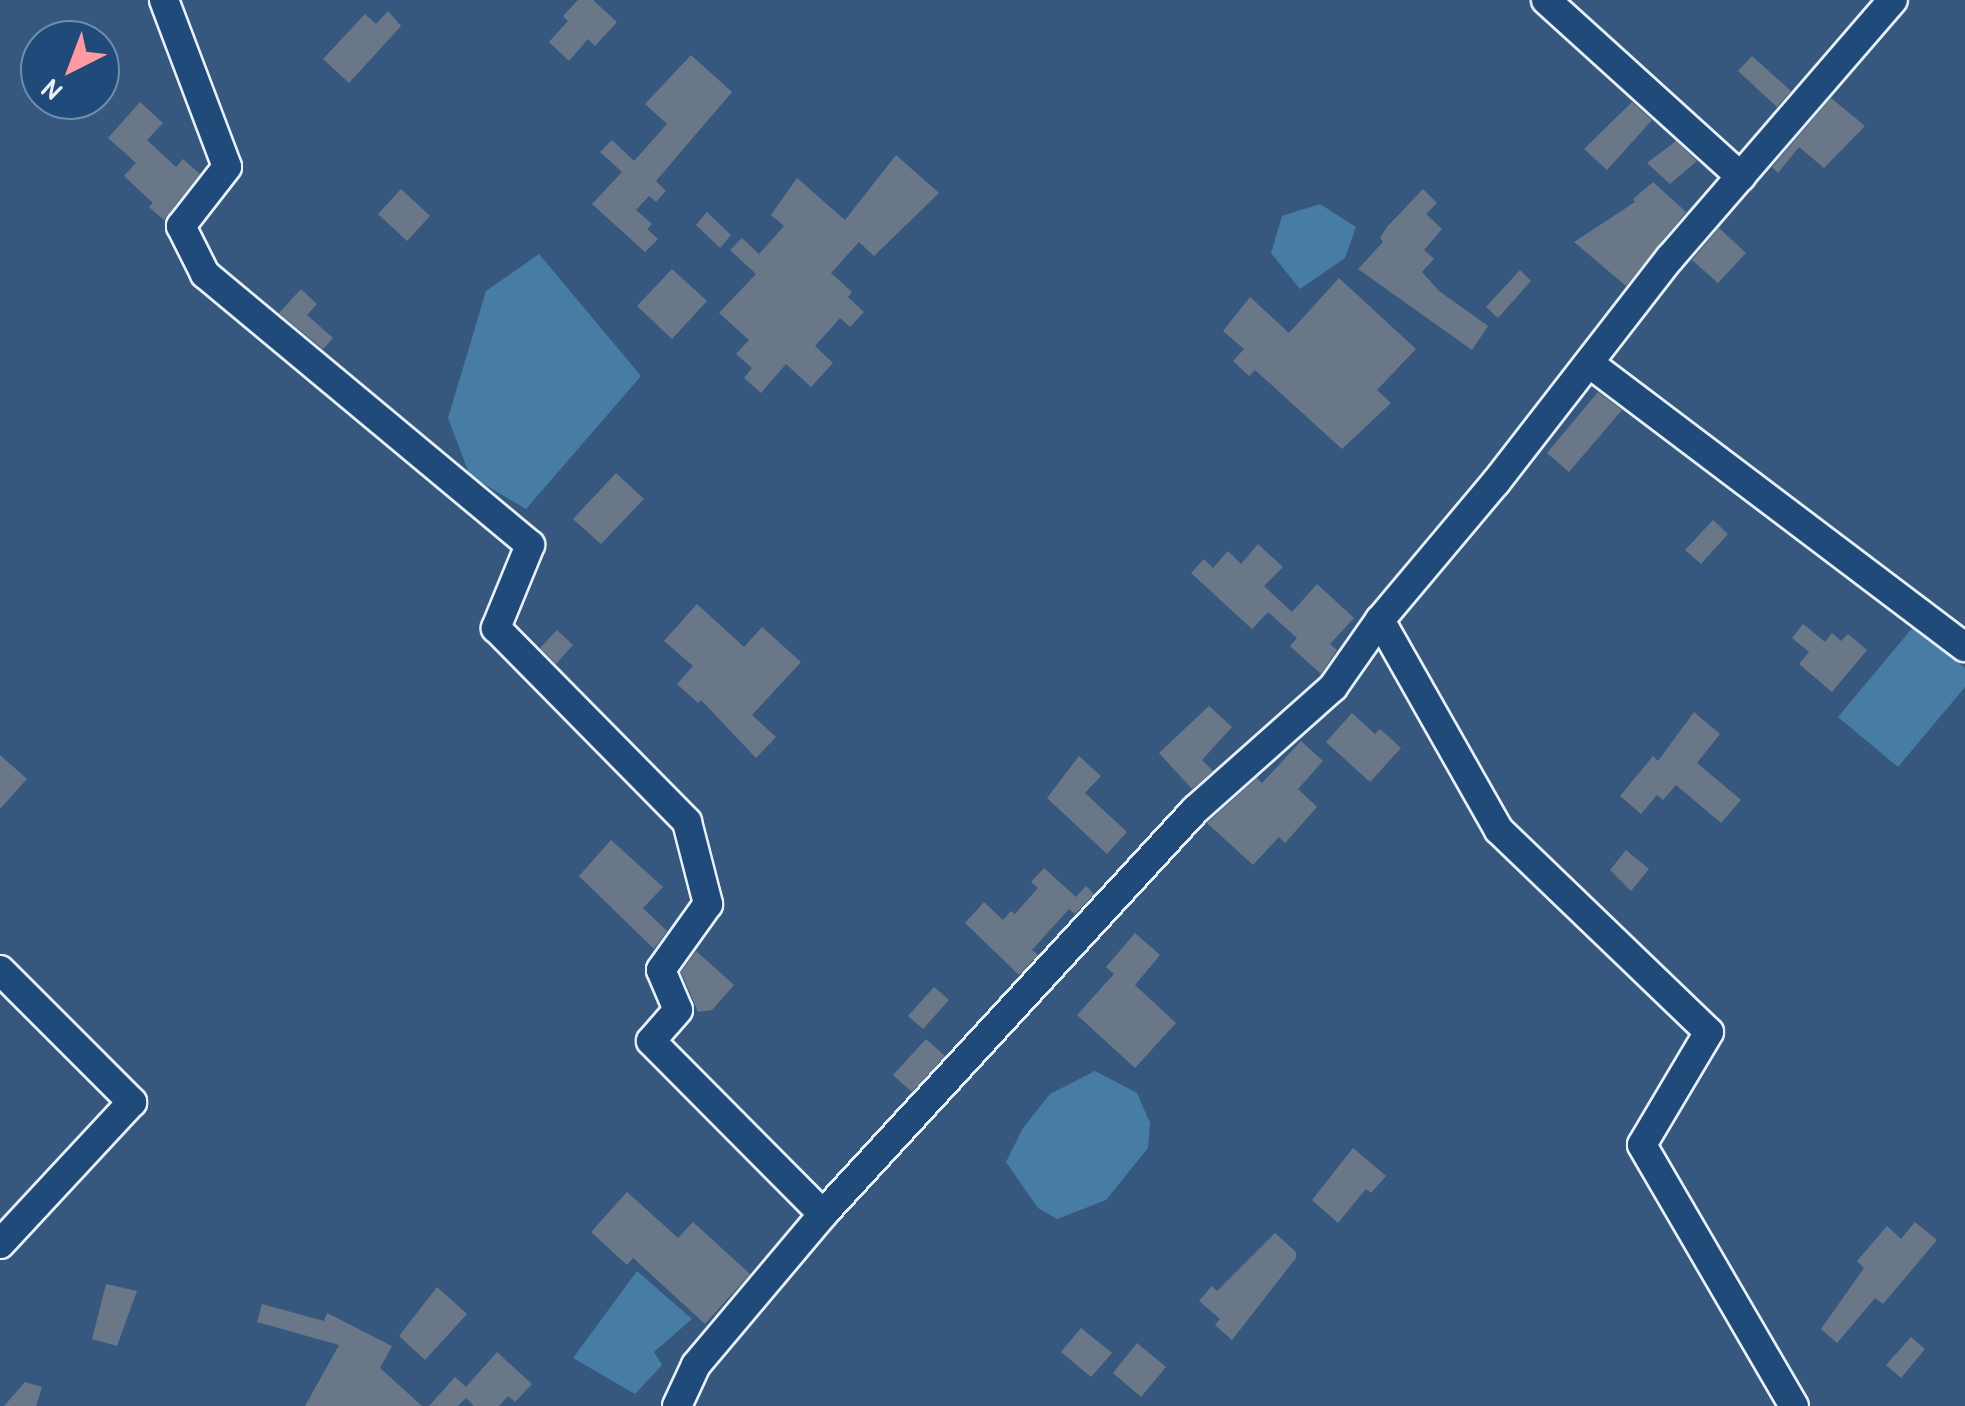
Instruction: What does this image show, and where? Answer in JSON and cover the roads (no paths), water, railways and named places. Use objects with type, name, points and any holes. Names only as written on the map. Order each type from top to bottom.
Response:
[{"type":"street","points":[[164,0],[227,167],[181,226],[205,274],[530,545],[496,628],[687,822],[704,887],[708,904],[661,970],[678,1010],[651,1041],[824,1214]]},
{"type":"street","points":[[1546,0],[1741,177]]},
{"type":"street","points":[[677,1406],[696,1365],[824,1214],[1195,810],[1332,687],[1380,620],[1589,363],[1893,0]]},
{"type":"street","points":[[1589,363],[1965,647]]},
{"type":"street","points":[[1380,620],[1499,830],[1709,1032],[1642,1145],[1794,1406]]},
{"type":"street","points":[[0,970],[132,1102],[0,1244]]},
{"type":"water","points":[[1320,204],[1356,227],[1345,258],[1300,289],[1271,253],[1282,216]]},
{"type":"water","points":[[539,254],[641,376],[526,509],[470,476],[448,418],[486,291]]},
{"type":"water","points":[[1914,626],[1965,668],[1965,687],[1898,767],[1838,717]]},
{"type":"water","points":[[1095,1071],[1137,1093],[1150,1123],[1148,1148],[1106,1200],[1057,1219],[1038,1208],[1006,1162],[1023,1128],[1050,1094]]},
{"type":"water","points":[[637,1271],[692,1319],[654,1352],[662,1365],[635,1394],[573,1358]]}]
